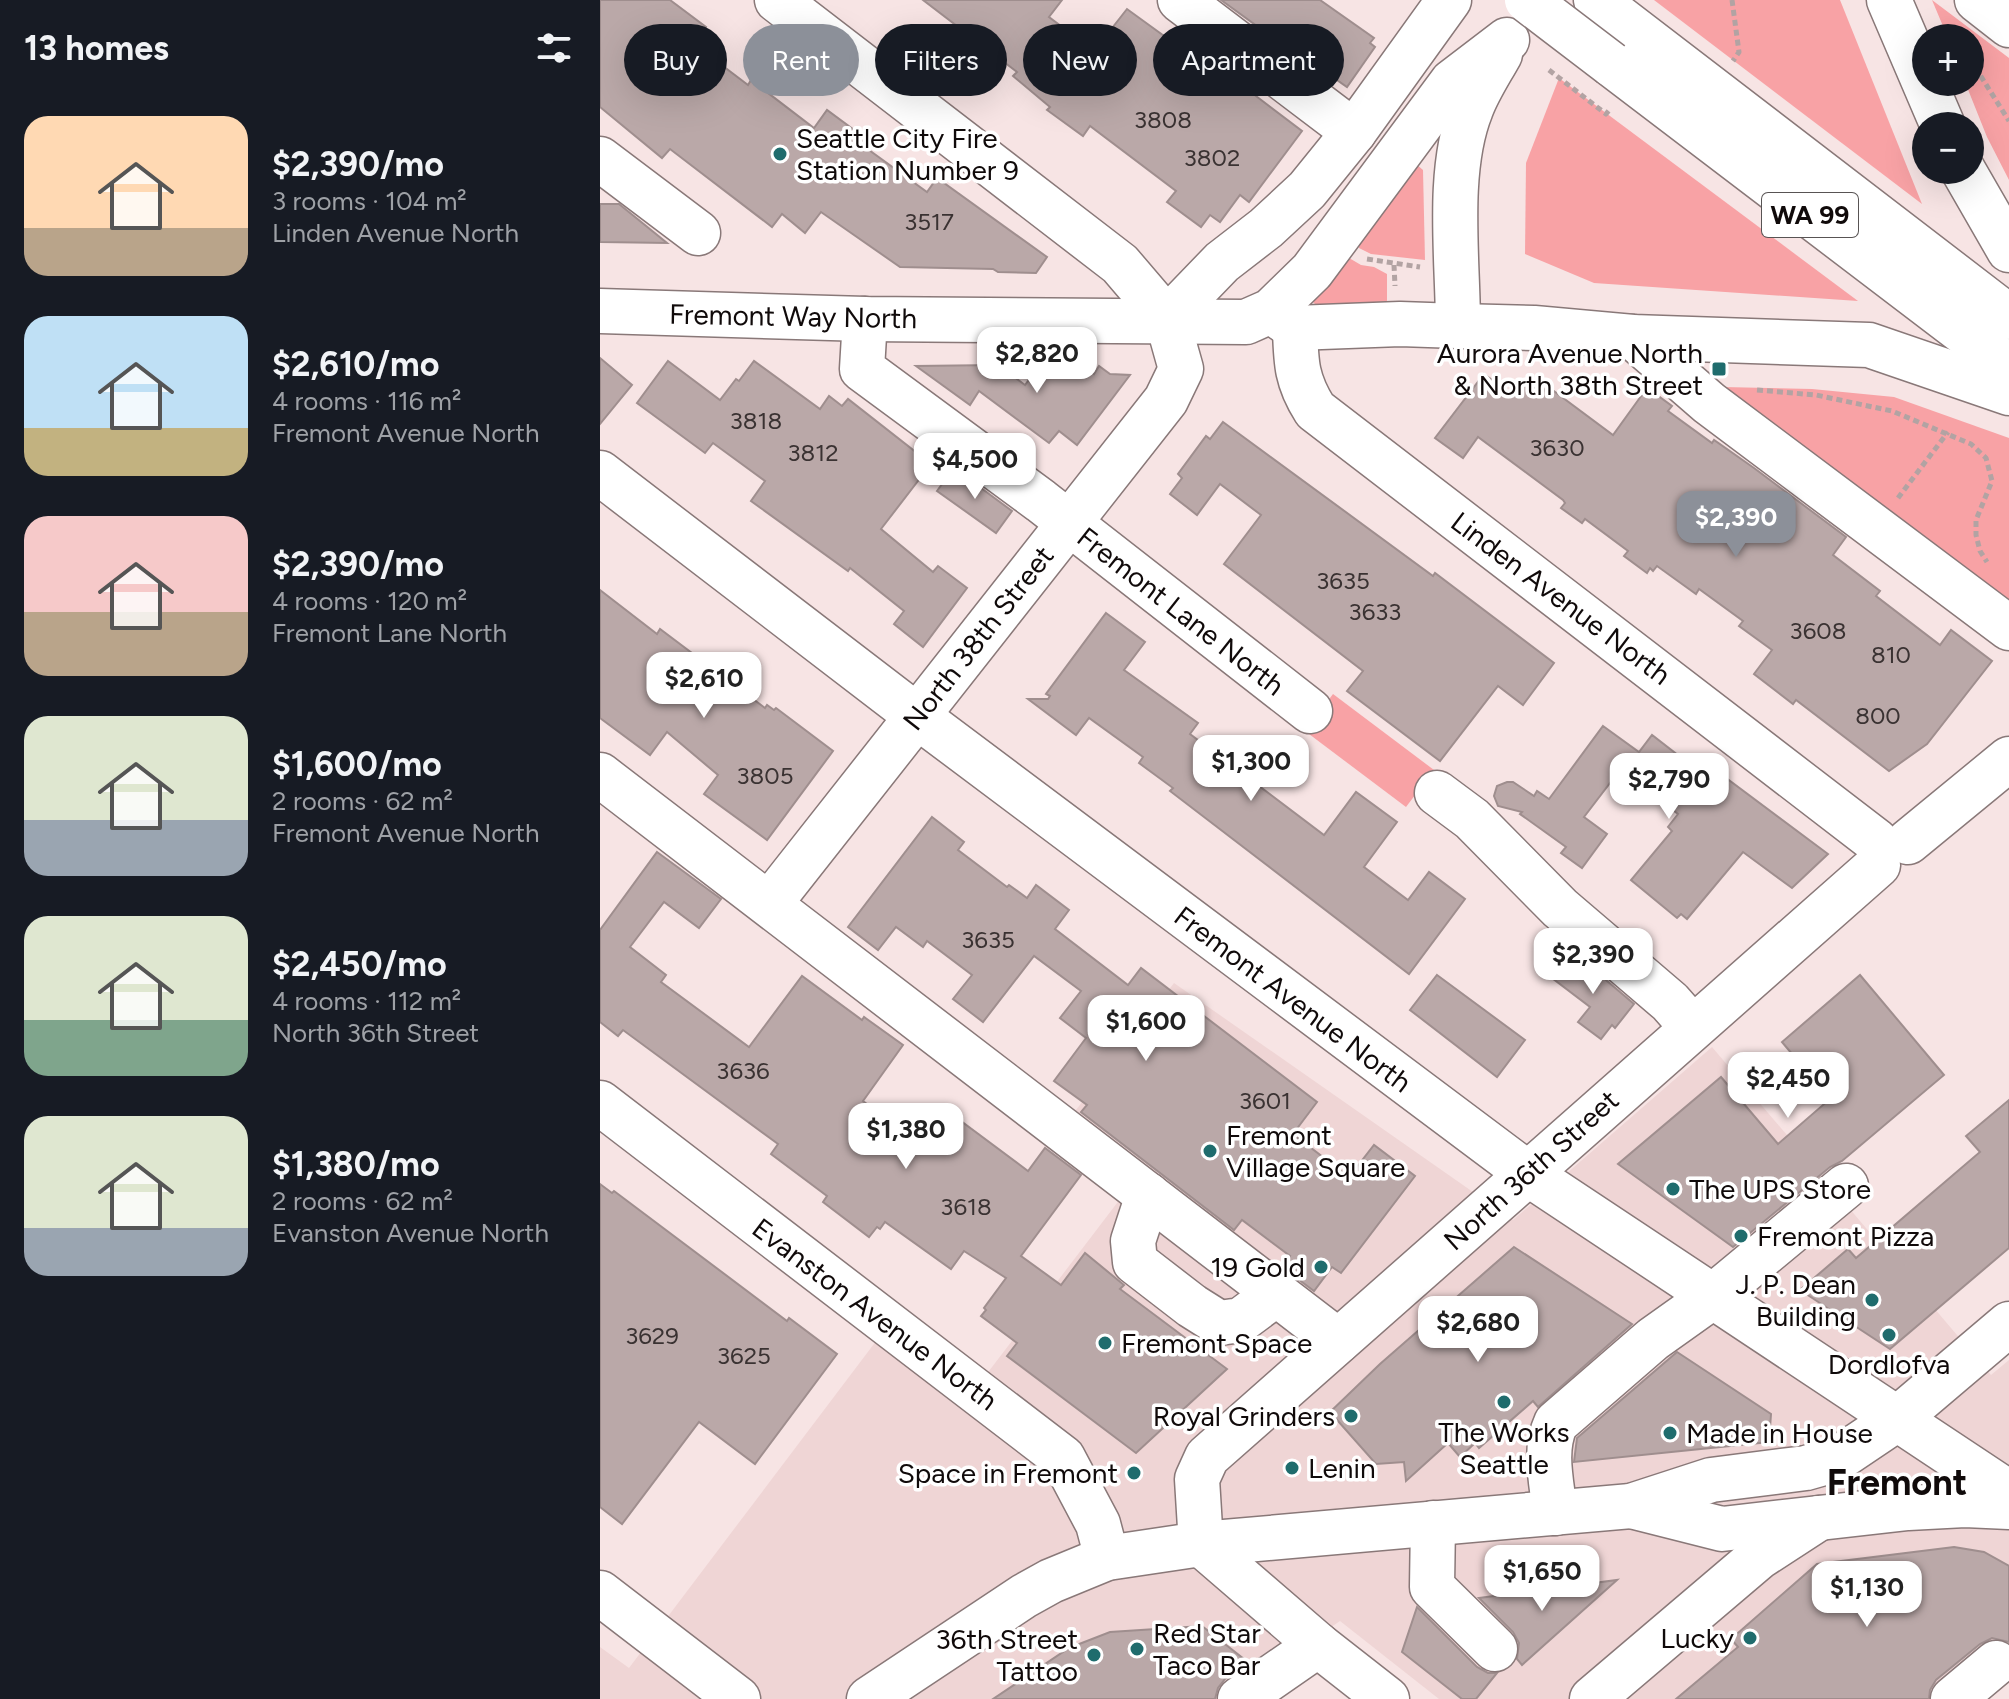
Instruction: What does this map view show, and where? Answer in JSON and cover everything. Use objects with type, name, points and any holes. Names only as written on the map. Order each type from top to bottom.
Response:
[{"type":"main road","points":[[777,0],[1120,264],[1167,319],[1222,262],[1266,228],[1307,190],[1354,132],[1449,0]]},
{"type":"main road","points":[[1180,0],[1354,132]]},
{"type":"main road","name":"WA 99","points":[[1527,0],[1624,47],[2009,317]]},
{"type":"main road","name":"WA 99","points":[[1596,0],[1624,47],[2009,367]]},
{"type":"main road","points":[[1889,0],[1937,112]]},
{"type":"main road","points":[[1977,0],[2009,25]]},
{"type":"main road","points":[[1283,319],[1312,271],[1391,166],[1424,116],[1452,82],[1507,40],[1471,108],[1460,143],[1456,186],[1458,326]]},
{"type":"main road","points":[[600,159],[698,233]]},
{"type":"main road","points":[[1971,184],[2009,250]]},
{"type":"main road","name":"Fremont Way North","points":[[600,311],[1088,322],[1167,319],[1246,322],[1283,319],[1534,328],[1633,337],[1869,345],[2009,393]]},
{"type":"main road","name":"Fremont Lane North","points":[[865,319],[862,369],[1068,522],[1310,711]]},
{"type":"main road","name":"North 38th Street","points":[[770,903],[1166,400],[1181,369],[1167,319]]},
{"type":"main road","name":"Linden Avenue North","points":[[1283,319],[1302,390],[1315,410],[1887,849]]},
{"type":"main road","points":[[1633,337],[1709,403],[2009,628]]},
{"type":"main road","name":"Fremont Avenue North","points":[[600,473],[917,716],[1527,1173],[2009,1493]]},
{"type":"main road","name":"North 36th Street","points":[[1201,1544],[1197,1479],[1207,1457],[1692,1027],[1887,849],[2009,759]]},
{"type":"main road","points":[[600,775],[1338,1341]]},
{"type":"main road","points":[[1437,793],[1472,819],[1560,908],[1670,1002],[1692,1027]]},
{"type":"main road","name":"Evanston Avenue North","points":[[600,1103],[1063,1458],[1094,1516],[1107,1558]]},
{"type":"main road","points":[[1555,1513],[1548,1449],[1556,1423],[1653,1339],[1712,1297],[1846,1186]]},
{"type":"main road","points":[[1148,1195],[1133,1241],[1135,1262],[1219,1323],[1241,1320],[1276,1294]]},
{"type":"main road","points":[[869,1699],[1024,1596],[1107,1558],[1201,1544],[1631,1506],[1711,1480],[1806,1468],[1827,1462],[1842,1456],[1897,1419],[2009,1324]]},
{"type":"main road","points":[[1631,1506],[1722,1529],[1908,1508],[1965,1505],[2009,1507]]},
{"type":"main road","points":[[1592,1699],[1759,1557],[1819,1518]]},
{"type":"main road","points":[[1433,1523],[1432,1587],[1495,1649]]},
{"type":"main road","points":[[1201,1544],[1318,1645],[1387,1699]]},
{"type":"main road","points":[[600,1593],[738,1699]]},
{"type":"main road","points":[[1240,1699],[1318,1645]]},
{"type":"main road","points":[[1953,1699],[1996,1663]]},
{"type":"path","points":[[1732,0],[1739,52]]},
{"type":"path","points":[[1549,70],[1606,114]]},
{"type":"path","points":[[1984,81],[2009,121]]},
{"type":"path","points":[[1358,252],[1366,258],[1394,265],[1425,267]]},
{"type":"path","points":[[1756,390],[1816,395],[1892,411],[1971,444],[1986,458],[1992,481],[1976,520],[1980,551],[1991,569]]},
{"type":"path","points":[[1887,490],[1898,498],[1948,432]]},
{"type":"shaded area","points":[[1654,0],[1840,0],[1922,204]]},
{"type":"shaded area","points":[[1932,0],[1964,24],[1942,24]]},
{"type":"shaded area","points":[[1984,39],[2009,58],[2009,180],[1984,130],[1984,112],[1977,112],[1971,96],[1984,96]]},
{"type":"shaded area","points":[[1559,78],[1858,301],[1594,283],[1525,254],[1526,163]]},
{"type":"shaded area","points":[[1416,164],[1423,170],[1425,260],[1371,254],[1359,248],[1357,237]]},
{"type":"shaded area","points":[[1344,255],[1387,274],[1387,304],[1316,305],[1312,301]]},
{"type":"shaded area","points":[[1723,387],[1812,389],[1894,397],[2009,438],[2009,601]]},
{"type":"shaded area","points":[[1333,694],[1434,770],[1406,807],[1305,731]]},
{"type":"shaded area","points":[[1174,983],[1513,1220],[1712,1047],[1991,1375],[2009,1360],[2009,1646],[1947,1699],[1439,1699],[1340,1621],[1225,1699],[600,1699],[600,1647],[629,1668],[889,1324],[976,1388],[1130,1186],[1059,1132]]},
{"type":"building","points":[[600,0],[670,0],[702,24],[624,24],[624,96],[727,96],[727,69],[743,81],[743,96],[772,96],[814,128],[827,110],[873,144],[869,150],[927,192],[937,178],[1047,257],[1036,273],[900,267],[821,212],[805,233],[782,214],[772,227],[670,149],[662,158],[600,107]]},
{"type":"building","points":[[923,0],[1062,0],[1049,17],[1058,24],[1023,24],[1023,84],[1013,76],[1017,72],[1007,64],[1007,24],[954,24]]},
{"type":"building","points":[[1221,0],[1320,0],[1374,38],[1370,43],[1375,47],[1347,87],[1344,85],[1344,24],[1254,24]]},
{"type":"building","points":[[1127,9],[1153,28],[1153,96],[1256,96],[1302,131],[1249,202],[1240,195],[1220,222],[1210,215],[1201,227],[1167,202],[1176,191],[1090,126],[1083,136],[1047,110],[1050,107],[1037,96],[1137,96],[1137,24],[1115,24]]},
{"type":"building","points":[[600,204],[619,204],[667,243],[600,242]]},
{"type":"building","points":[[600,358],[632,385],[600,424]]},
{"type":"building","points":[[668,361],[720,400],[754,361],[820,409],[829,396],[842,406],[848,399],[931,464],[881,529],[933,572],[938,566],[967,588],[923,647],[894,624],[904,611],[850,568],[848,571],[751,501],[765,481],[713,443],[705,453],[637,403]]},
{"type":"building","points":[[1042,362],[1059,375],[1069,362],[1085,375],[1089,370],[1094,374],[1099,366],[1110,374],[1130,375],[1077,445],[1059,431],[1049,443],[979,391],[970,405],[916,366],[998,365],[1025,385]]},
{"type":"building","points":[[1484,374],[1513,395],[1524,380],[1542,394],[1547,386],[1613,435],[1644,392],[1647,394],[1650,390],[1672,406],[1668,411],[1754,468],[1846,537],[1833,555],[1880,591],[1876,596],[1940,645],[1951,630],[1992,661],[1927,744],[1889,771],[1796,700],[1793,704],[1754,674],[1772,650],[1739,626],[1743,621],[1699,589],[1696,594],[1657,566],[1647,573],[1624,556],[1628,551],[1585,519],[1582,523],[1561,508],[1565,503],[1563,500],[1478,437],[1463,458],[1435,438]]},
{"type":"building","points":[[1223,422],[1433,576],[1435,573],[1554,663],[1523,705],[1498,686],[1440,761],[1347,691],[1363,671],[1224,564],[1261,515],[1220,484],[1197,515],[1170,494],[1182,478],[1178,474],[1206,436],[1210,439]]},
{"type":"building","points":[[954,468],[1012,511],[996,533],[937,491]]},
{"type":"building","points":[[600,590],[657,634],[660,629],[765,708],[767,705],[774,710],[776,708],[833,751],[767,840],[704,794],[718,775],[667,732],[650,755],[600,718]]},
{"type":"building","points":[[1106,613],[1145,642],[1124,670],[1198,723],[1190,734],[1324,835],[1356,792],[1397,822],[1364,867],[1408,900],[1429,872],[1465,899],[1409,974],[1170,791],[1173,788],[1139,763],[1143,757],[1089,718],[1076,735],[1028,699],[1048,699],[1050,696],[1046,694]]},
{"type":"building","points":[[1603,726],[1639,752],[1652,735],[1692,766],[1698,757],[1828,854],[1792,888],[1743,852],[1687,919],[1681,914],[1677,918],[1631,880],[1672,831],[1668,827],[1678,814],[1620,770],[1584,817],[1607,834],[1582,868],[1561,853],[1566,847],[1520,814],[1522,812],[1498,806],[1494,796],[1497,786],[1513,782],[1534,796],[1537,791],[1549,799]]},
{"type":"building","points":[[932,817],[964,842],[958,850],[1007,887],[1009,885],[1027,898],[1036,885],[1069,910],[1055,929],[1128,985],[1141,968],[1317,1102],[1293,1134],[1349,1177],[1374,1145],[1415,1176],[1341,1273],[1332,1267],[1314,1291],[1282,1267],[1290,1256],[1242,1220],[1234,1230],[1081,1112],[1087,1105],[1054,1081],[1086,1038],[1060,1018],[1081,991],[1034,956],[983,1022],[953,999],[972,975],[927,941],[923,947],[896,927],[878,950],[848,927]]},
{"type":"building","points":[[657,852],[721,899],[699,928],[664,902],[630,947],[666,975],[661,982],[749,1047],[802,976],[862,1020],[864,1017],[903,1045],[863,1101],[920,1145],[946,1110],[1028,1171],[1045,1148],[1081,1175],[1021,1256],[1061,1285],[1085,1253],[1124,1285],[1120,1289],[1227,1369],[1136,1453],[1007,1356],[1017,1343],[981,1316],[1006,1278],[964,1251],[951,1269],[885,1222],[869,1237],[823,1202],[827,1196],[771,1154],[778,1144],[623,1030],[618,1036],[600,1022],[600,930]]},
{"type":"building","points":[[1573,952],[1634,1004],[1615,1028],[1612,1025],[1601,1039],[1578,1022],[1590,1007],[1552,978]]},
{"type":"building","points":[[1437,975],[1525,1040],[1497,1077],[1410,1010]]},
{"type":"building","points":[[1860,975],[1944,1075],[1733,1247],[1618,1164],[1721,1077],[1778,1144],[1830,1099],[1782,1042]]},
{"type":"building","points":[[2009,1100],[2009,1248],[1890,1349],[1800,1290],[1848,1249],[1856,1258],[1980,1152],[1966,1136]]},
{"type":"building","points":[[600,1184],[612,1193],[614,1191],[787,1321],[789,1318],[837,1354],[755,1464],[699,1422],[622,1524],[600,1507]]},
{"type":"building","points":[[1514,1247],[1632,1324],[1538,1407],[1533,1401],[1479,1448],[1475,1443],[1460,1457],[1448,1443],[1406,1481],[1404,1462],[1376,1464],[1330,1412]]},
{"type":"building","points":[[1677,1352],[1771,1414],[1769,1442],[1574,1462],[1577,1438]]},
{"type":"building","points":[[1954,1547],[1984,1552],[2009,1566],[2009,1642],[1992,1638],[1980,1644],[1936,1680],[1929,1699],[1676,1699],[1738,1647],[1731,1639],[1817,1564]]},
{"type":"building","points":[[1617,1580],[1522,1665],[1517,1659],[1519,1643],[1513,1632],[1479,1598]]},
{"type":"building","points":[[1417,1607],[1477,1667],[1488,1673],[1497,1673],[1476,1699],[1462,1699],[1402,1652]]},
{"type":"building","points":[[1202,1626],[1249,1663],[1225,1679],[1215,1699],[993,1699],[1069,1648],[1110,1632]]},
{"type":"place","name":"Seattle City Fire Station Number 9","points":[[780,154]]},
{"type":"place","name":"Aurora Avenue North & North 38th Street","points":[[1719,369]]},
{"type":"place","name":"Fremont Village Square","points":[[1210,1151]]},
{"type":"place","name":"The UPS Store","points":[[1673,1189]]},
{"type":"place","name":"Fremont Pizza","points":[[1741,1236]]},
{"type":"place","name":"19 Gold","points":[[1321,1267]]},
{"type":"place","name":"J. P. Dean Building","points":[[1872,1300]]},
{"type":"place","name":"Dordlofva","points":[[1889,1335]]},
{"type":"place","name":"Fremont Space","points":[[1105,1343]]},
{"type":"place","name":"The Works Seattle","points":[[1504,1402]]},
{"type":"place","name":"Royal Grinders","points":[[1351,1416]]},
{"type":"place","name":"Made in House","points":[[1670,1433]]},
{"type":"place","name":"Lenin","points":[[1292,1468]]},
{"type":"place","name":"Space in Fremont","points":[[1134,1473]]},
{"type":"place","name":"Lucky","points":[[1750,1638]]},
{"type":"place","name":"Red Star Taco Bar","points":[[1137,1649]]},
{"type":"place","name":"36th Street Tattoo","points":[[1094,1655]]},
{"type":"district","name":"Fremont","points":[[1897,1482]]}]
